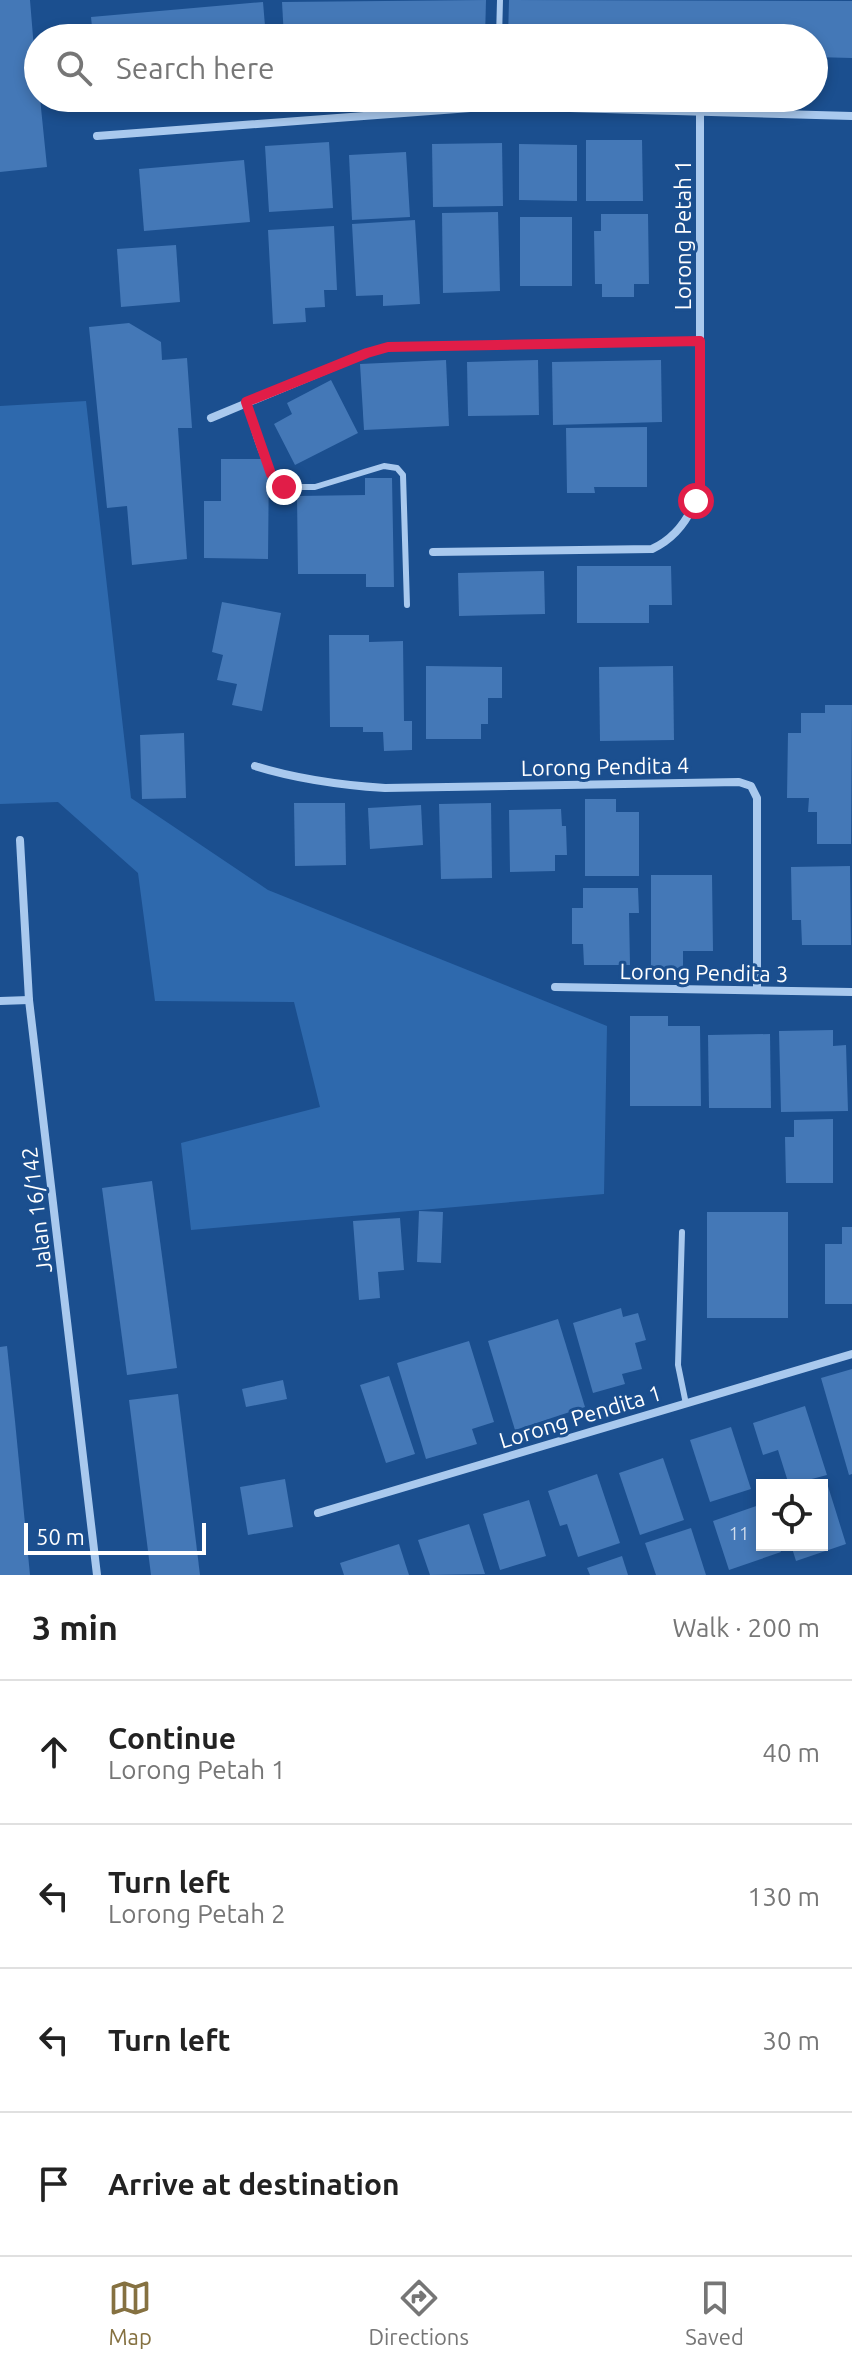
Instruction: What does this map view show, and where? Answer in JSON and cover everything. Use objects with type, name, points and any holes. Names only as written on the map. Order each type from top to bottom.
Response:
[{"type":"street","points":[[97,136],[379,112]]},
{"type":"street","points":[[682,112],[852,116]]},
{"type":"street","name":"Lorong Petah 1","points":[[433,552],[652,549],[669,541],[681,527],[700,487],[700,113]]},
{"type":"street","points":[[211,418],[388,347],[700,341]]},
{"type":"street","name":"Lorong Pendita 4","points":[[255,766],[294,776],[385,788],[739,782],[751,786],[757,798],[757,990]]},
{"type":"street","name":"Jalan 16/142","points":[[20,840],[29,1000],[97,1575]]},
{"type":"street","name":"Lorong Pendita 3","points":[[555,987],[852,992]]},
{"type":"street","points":[[0,1001],[29,1000]]},
{"type":"street","name":"Lorong Pendita 1","points":[[318,1513],[852,1354]]},
{"type":"lane","points":[[499,24],[500,0]]},
{"type":"lane","points":[[246,402],[271,474],[284,487],[315,487],[384,466],[397,468],[403,475],[407,605]]},
{"type":"lane","points":[[682,1232],[678,1365],[686,1404]]},
{"type":"shaded area","points":[[86,401],[131,798],[268,890],[607,1026],[604,1194],[191,1230],[181,1143],[320,1107],[294,1002],[155,1001],[138,873],[58,802],[0,804],[0,406]]},
{"type":"building","points":[[0,0],[30,0],[32,24],[24,24],[24,112],[41,112],[47,167],[0,172]]},
{"type":"building","points":[[486,0],[485,24],[283,24],[282,2]]},
{"type":"building","points":[[509,0],[852,1],[852,58],[828,57],[828,24],[508,24]]},
{"type":"building","points":[[263,2],[265,24],[92,24],[91,17]]},
{"type":"building","points":[[586,140],[642,140],[643,201],[586,201]]},
{"type":"building","points":[[329,142],[333,208],[269,212],[265,146]]},
{"type":"building","points":[[502,143],[503,206],[433,207],[432,144]]},
{"type":"building","points":[[519,144],[577,145],[577,201],[519,200]]},
{"type":"building","points":[[406,152],[410,217],[352,220],[349,155]]},
{"type":"building","points":[[244,160],[250,222],[144,231],[139,169]]},
{"type":"building","points":[[498,212],[500,291],[443,293],[442,213]]},
{"type":"building","points":[[601,214],[648,214],[649,284],[634,284],[634,297],[602,297],[602,284],[595,284],[594,231],[601,231]]},
{"type":"building","points":[[520,217],[572,217],[572,286],[520,286]]},
{"type":"building","points":[[415,220],[420,304],[383,306],[383,295],[356,296],[352,224]]},
{"type":"building","points":[[334,226],[337,290],[324,290],[325,307],[305,308],[306,322],[273,324],[268,230]]},
{"type":"building","points":[[176,245],[180,302],[121,307],[117,249]]},
{"type":"building","points":[[129,323],[161,342],[162,360],[187,358],[192,428],[178,428],[187,559],[132,565],[127,506],[107,508],[89,327]]},
{"type":"building","points":[[446,360],[449,426],[364,430],[360,364]]},
{"type":"building","points":[[538,360],[539,415],[468,416],[467,362]]},
{"type":"building","points":[[661,360],[662,422],[553,425],[552,362]]},
{"type":"building","points":[[331,380],[358,433],[295,465],[274,424],[292,414],[287,403]]},
{"type":"building","points":[[647,427],[647,487],[594,487],[595,493],[567,493],[566,428]]},
{"type":"building","points":[[221,459],[269,459],[268,559],[204,558],[204,501],[221,501]]},
{"type":"building","points":[[365,478],[392,478],[394,587],[366,587],[366,574],[298,574],[297,496],[365,495]]},
{"type":"building","points":[[577,566],[671,566],[672,605],[649,605],[649,623],[577,623]]},
{"type":"building","points":[[544,571],[545,614],[459,616],[458,573]]},
{"type":"building","points":[[222,602],[281,613],[262,711],[232,705],[237,684],[217,680],[223,655],[212,652]]},
{"type":"building","points":[[329,635],[369,635],[369,642],[403,641],[404,721],[412,721],[412,750],[384,751],[383,732],[363,732],[363,727],[330,727]]},
{"type":"building","points":[[426,666],[502,667],[502,698],[488,698],[488,724],[481,724],[481,739],[426,739]]},
{"type":"building","points":[[673,666],[674,740],[600,741],[599,667]]},
{"type":"building","points":[[825,705],[852,705],[851,844],[817,844],[817,812],[808,812],[809,798],[787,798],[788,733],[801,733],[801,713],[825,713]]},
{"type":"building","points":[[184,733],[186,798],[142,799],[140,735]]},
{"type":"building","points":[[585,799],[616,799],[616,812],[639,812],[639,876],[585,876]]},
{"type":"building","points":[[294,803],[345,803],[346,865],[295,866]]},
{"type":"building","points":[[491,803],[492,878],[441,879],[439,804]]},
{"type":"building","points":[[421,805],[423,845],[370,849],[368,808]]},
{"type":"building","points":[[561,809],[562,826],[566,826],[567,855],[555,855],[555,871],[510,872],[509,810]]},
{"type":"building","points":[[850,866],[851,945],[802,945],[801,920],[792,920],[791,867]]},
{"type":"building","points":[[651,875],[712,875],[713,951],[683,951],[683,968],[651,968]]},
{"type":"building","points":[[583,888],[638,888],[639,913],[629,913],[630,965],[584,965],[583,944],[572,944],[572,908],[583,908]]},
{"type":"building","points":[[630,1016],[668,1016],[668,1026],[700,1026],[701,1106],[630,1106]]},
{"type":"building","points":[[833,1030],[833,1046],[846,1045],[848,1111],[781,1112],[779,1031]]},
{"type":"building","points":[[770,1034],[771,1108],[709,1108],[708,1035]]},
{"type":"building","points":[[833,1119],[833,1183],[786,1183],[785,1137],[794,1137],[794,1120]]},
{"type":"building","points":[[152,1181],[177,1368],[127,1375],[102,1188]]},
{"type":"building","points":[[419,1211],[443,1212],[441,1263],[417,1262]]},
{"type":"building","points":[[707,1212],[788,1212],[788,1318],[707,1318]]},
{"type":"building","points":[[400,1218],[404,1270],[378,1272],[380,1298],[359,1300],[353,1221]]},
{"type":"building","points":[[842,1227],[852,1227],[852,1304],[825,1304],[825,1244],[842,1244]]},
{"type":"building","points":[[621,1308],[623,1317],[638,1313],[646,1340],[635,1343],[642,1369],[622,1374],[625,1384],[593,1393],[573,1323]]},
{"type":"building","points":[[558,1319],[585,1407],[515,1430],[488,1341]]},
{"type":"building","points":[[469,1341],[494,1422],[472,1429],[477,1444],[426,1459],[397,1363]]},
{"type":"building","points":[[7,1346],[30,1575],[0,1575],[0,1347]]},
{"type":"building","points":[[852,1369],[852,1474],[849,1475],[821,1378]]},
{"type":"building","points":[[389,1376],[415,1454],[386,1463],[360,1385]]},
{"type":"building","points":[[283,1380],[287,1399],[246,1407],[242,1389]]},
{"type":"building","points":[[178,1394],[200,1575],[151,1575],[129,1400]]},
{"type":"building","points":[[805,1406],[827,1475],[812,1479],[787,1479],[778,1450],[763,1455],[753,1423]]},
{"type":"building","points":[[731,1427],[751,1489],[710,1502],[690,1440]]},
{"type":"building","points":[[663,1458],[684,1520],[640,1535],[619,1473]]},
{"type":"building","points":[[597,1474],[620,1543],[578,1557],[567,1524],[560,1526],[548,1491]]},
{"type":"building","points":[[285,1479],[293,1527],[248,1535],[240,1487]]},
{"type":"building","points":[[828,1486],[846,1544],[828,1550]]},
{"type":"building","points":[[529,1500],[546,1556],[500,1570],[483,1514]]},
{"type":"building","points":[[756,1506],[756,1551],[781,1552],[729,1570],[713,1521]]},
{"type":"building","points":[[469,1524],[485,1574],[430,1575],[418,1540]]},
{"type":"building","points":[[691,1528],[706,1575],[656,1575],[645,1543]]},
{"type":"building","points":[[399,1544],[409,1575],[344,1575],[340,1563]]},
{"type":"building","points":[[793,1551],[825,1551],[796,1561]]},
{"type":"building","points":[[622,1556],[628,1575],[590,1575],[587,1568]]},
{"type":"route","points":[[284,487],[271,474],[246,402],[367,353],[388,347],[700,341],[700,487],[696,501]]}]
